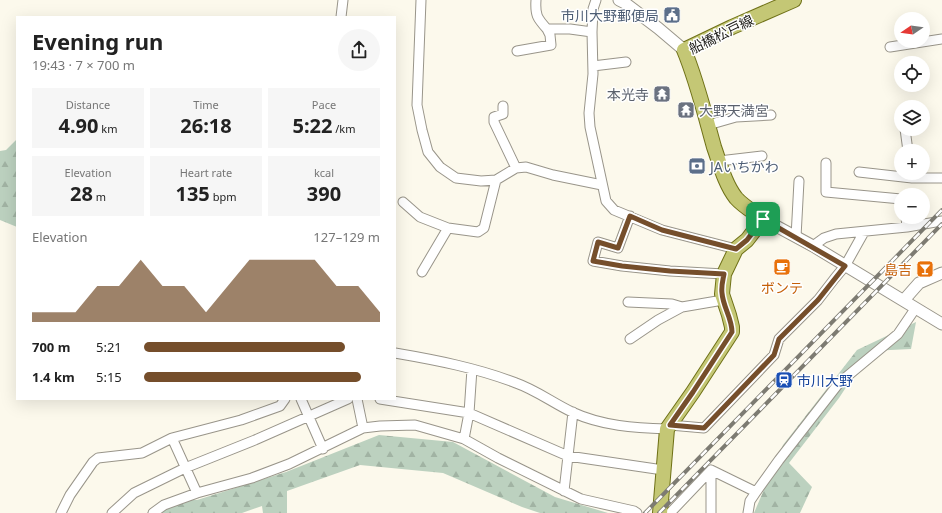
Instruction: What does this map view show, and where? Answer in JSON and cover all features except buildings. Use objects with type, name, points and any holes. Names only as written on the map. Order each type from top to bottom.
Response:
[{"type":"main road","name":"船橋松戸線","points":[[763,219],[736,198],[728,184],[718,161],[692,71],[684,50],[732,26],[794,0]]},
{"type":"main road","points":[[660,513],[668,427],[732,332],[731,321],[723,300],[722,287],[724,274],[736,249],[747,240],[763,219]]},
{"type":"street","points":[[341,16],[343,0]]},
{"type":"street","points":[[422,0],[417,105],[428,152],[440,167],[456,178],[481,181],[496,180],[516,168],[526,167],[553,175],[602,185]]},
{"type":"street","points":[[518,51],[551,45],[550,36],[547,29],[538,19],[535,12],[536,0]]},
{"type":"street","points":[[596,0],[593,9],[589,113],[590,127],[606,201],[614,210],[662,230],[736,249]]},
{"type":"street","points":[[623,1],[684,50]]},
{"type":"street","points":[[547,29],[570,29],[592,32]]},
{"type":"street","points":[[890,47],[942,39]]},
{"type":"street","points":[[592,66],[626,62]]},
{"type":"street","points":[[503,106],[502,114],[494,117],[494,122],[516,168]]},
{"type":"street","points":[[708,125],[736,117],[771,115]]},
{"type":"street","points":[[718,161],[762,156]]},
{"type":"street","points":[[826,163],[826,192],[894,198]]},
{"type":"street","points":[[859,172],[894,174]]},
{"type":"street","points":[[930,177],[942,178]]},
{"type":"street","points":[[403,202],[420,217],[448,228],[478,232],[484,228],[496,180]]},
{"type":"street","points":[[796,237],[799,181]]},
{"type":"street","points":[[630,216],[618,248],[598,242],[593,261],[629,267],[724,274]]},
{"type":"street","points":[[763,219],[813,246],[942,324]]},
{"type":"street","points":[[813,246],[824,238],[836,234],[907,228],[942,222]]},
{"type":"street","points":[[907,224],[907,228]]},
{"type":"street","points":[[422,272],[448,228]]},
{"type":"street","points":[[396,353],[442,361],[472,369],[528,388],[573,412],[619,426],[636,428],[704,428],[774,355],[779,339],[818,300],[845,266],[864,232]]},
{"type":"street","points":[[904,300],[919,283],[942,273]]},
{"type":"street","points":[[630,339],[658,320],[682,307],[723,300]]},
{"type":"street","points":[[628,302],[672,304],[682,307]]},
{"type":"street","points":[[748,513],[750,501],[756,492],[839,383],[898,334],[915,308]]},
{"type":"street","points":[[464,439],[469,413],[472,369]]},
{"type":"street","points":[[61,513],[70,495],[93,462],[98,458],[142,453],[172,438],[241,420],[280,406],[284,400]]},
{"type":"street","points":[[301,400],[323,449]]},
{"type":"street","points":[[112,513],[134,493],[185,468],[255,440],[346,400]]},
{"type":"street","points":[[357,400],[364,428]]},
{"type":"street","points":[[386,400],[469,413],[568,456],[663,470]]},
{"type":"street","points":[[564,491],[573,412]]},
{"type":"street","points":[[153,513],[164,505],[197,493],[252,478],[289,464],[364,428],[415,425],[464,439],[498,458],[582,499],[634,510],[637,513]]},
{"type":"street","points":[[172,438],[197,493]]},
{"type":"street","points":[[711,470],[756,492]]},
{"type":"street","points":[[670,513],[711,470]]},
{"type":"street","points":[[711,470],[711,513]]},
{"type":"green space","points":[[16,140],[16,227],[0,220],[0,151],[6,150]]},
{"type":"green space","points":[[916,322],[911,349],[870,351],[839,398],[789,463],[812,487],[800,513],[754,513],[783,445],[857,350]]},
{"type":"green space","points":[[379,435],[453,442],[555,497],[608,513],[540,513],[522,507],[443,473],[360,465],[287,491],[287,513],[263,513],[262,506],[242,513],[147,513],[167,499],[197,500],[286,472]]},
{"type":"railway","points":[[645,513],[942,210]]},
{"type":"railway","points":[[659,513],[942,224]]},
{"type":"place","name":"市川大野郵便局","points":[[672,15]]},
{"type":"place","name":"本光寺","points":[[662,94]]},
{"type":"place","name":"大野天満宮","points":[[686,110]]},
{"type":"place","name":"JAいちかわ","points":[[697,166]]},
{"type":"place","name":"ボンテ","points":[[782,267]]},
{"type":"place","name":"島吉","points":[[925,269]]},
{"type":"place","name":"市川大野","points":[[784,380]]},
{"type":"route","points":[[630,216],[662,230],[736,249],[747,240],[763,219],[813,246],[845,266],[818,300],[779,339],[774,355],[704,428],[670,425],[732,332],[729,314],[722,294],[724,274],[670,271],[622,266],[593,261],[598,242],[618,248],[630,216]]}]
